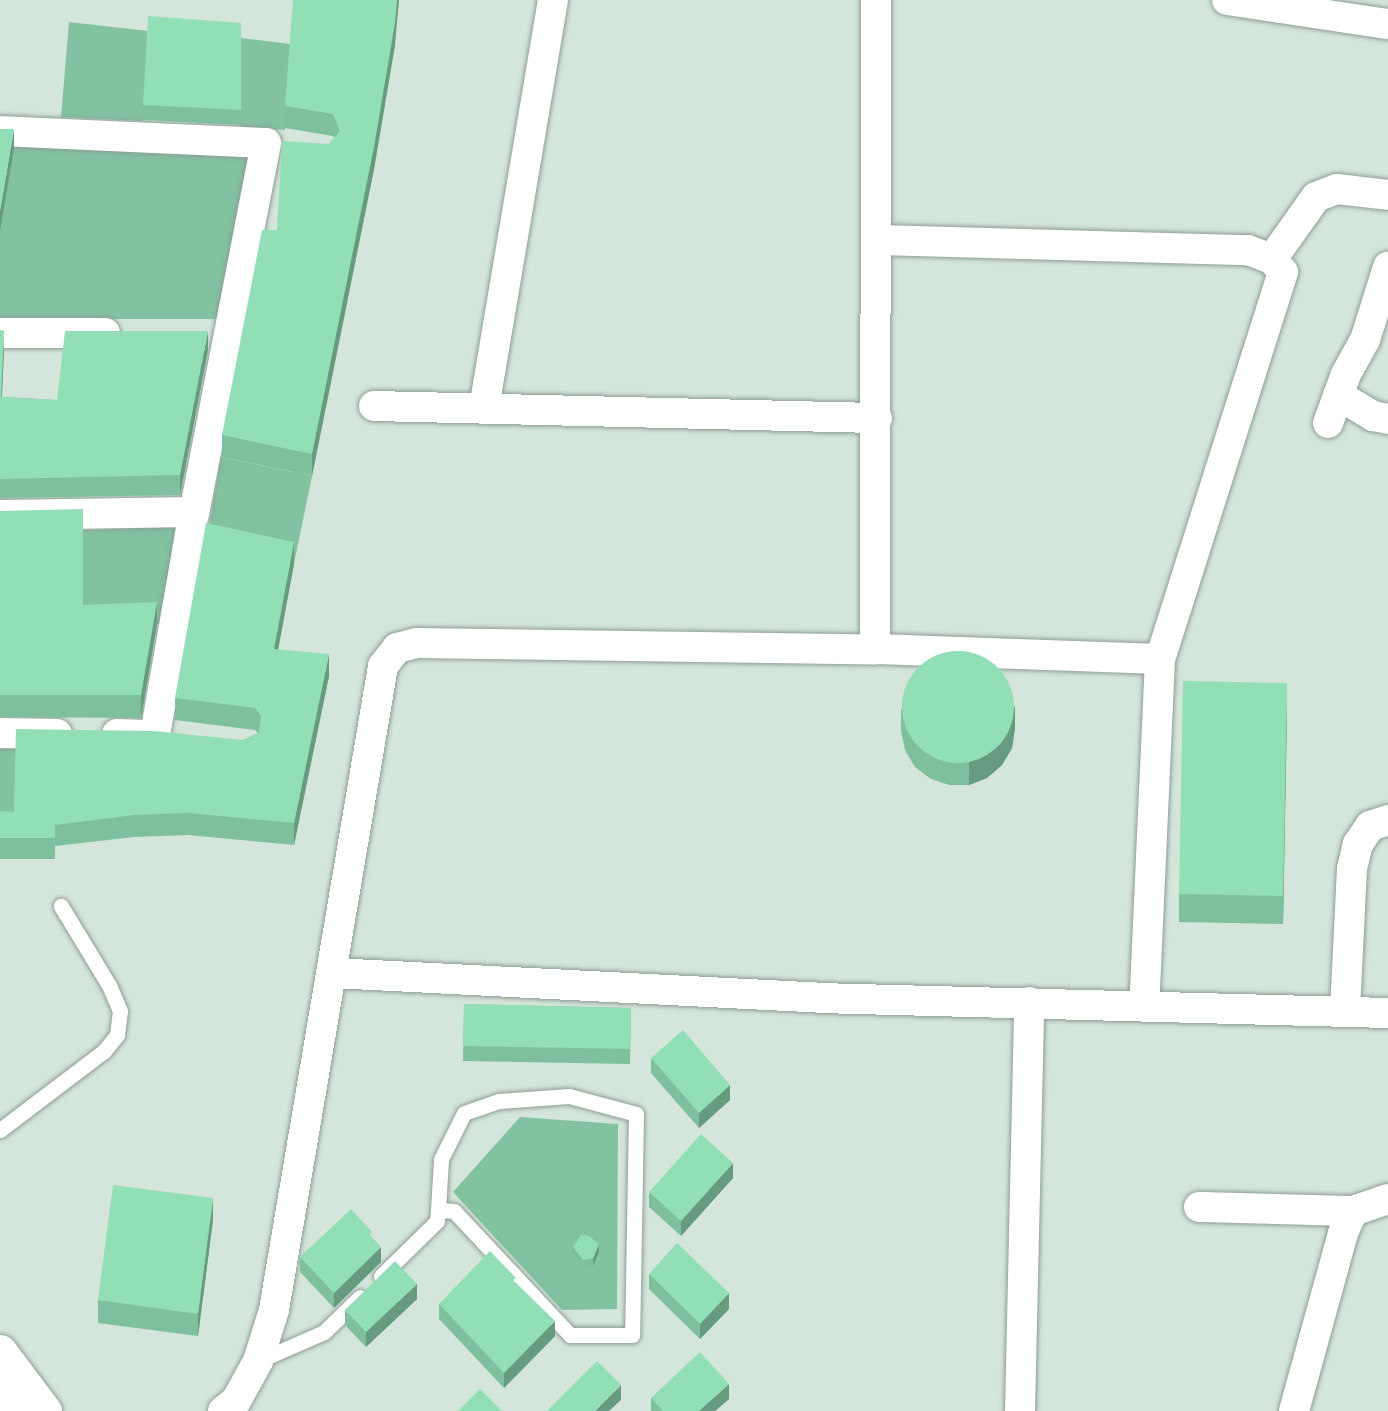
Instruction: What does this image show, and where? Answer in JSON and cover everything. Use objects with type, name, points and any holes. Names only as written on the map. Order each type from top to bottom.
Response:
[{"type":"highway","points":[[0,1351],[45,1411]]},
{"type":"highway","points":[[0,1393],[14,1411]]},
{"type":"street","points":[[484,408],[553,0]]},
{"type":"street","points":[[875,649],[879,240],[876,0]]},
{"type":"street","points":[[1227,0],[1388,24]]},
{"type":"street","points":[[0,131],[277,144],[230,333],[194,512],[155,735]]},
{"type":"street","points":[[1272,259],[1316,197],[1337,189],[1388,195]]},
{"type":"street","points":[[879,240],[1248,250],[1272,259],[1283,272],[1280,291],[1160,659],[1144,1005]]},
{"type":"street","points":[[1388,267],[1365,340],[1333,409],[1388,419]]},
{"type":"street","points":[[0,333],[138,333]]},
{"type":"street","points":[[196,333],[230,333]]},
{"type":"street","points":[[374,406],[877,418]]},
{"type":"street","points":[[0,515],[194,512]]},
{"type":"street","points":[[223,1411],[236,1401],[258,1361],[274,1310],[333,973],[383,666],[397,648],[417,644],[875,649],[1160,659]]},
{"type":"street","points":[[0,733],[155,735],[189,738]]},
{"type":"street","points":[[1345,1011],[1352,869],[1358,844],[1370,826],[1388,820]]},
{"type":"street","points":[[333,973],[819,998],[1388,1013]]},
{"type":"street","points":[[1020,1411],[1029,1002]]},
{"type":"street","points":[[1199,1208],[1353,1211],[1388,1200]]},
{"type":"street","points":[[1294,1411],[1343,1233],[1353,1211]]},
{"type":"lane","points":[[0,1130],[104,1051],[117,1035],[120,1011],[117,1003],[61,906]]},
{"type":"lane","points":[[258,1361],[324,1332],[437,1221],[441,1159],[464,1113],[499,1101],[569,1095],[636,1114],[632,1335],[570,1335],[454,1211],[438,1210]]},
{"type":"green space","points":[[69,22],[148,31],[143,121],[61,117]]},
{"type":"green space","points":[[241,38],[290,44],[285,130],[241,127]]},
{"type":"green space","points":[[15,141],[248,156],[217,319],[0,319],[0,227]]},
{"type":"green space","points":[[221,457],[312,476],[294,564],[206,545]]},
{"type":"green space","points":[[175,527],[162,624],[83,627],[83,530]]},
{"type":"green space","points":[[0,749],[16,749],[14,834],[0,833]]},
{"type":"green space","points":[[520,1117],[618,1124],[617,1309],[562,1310],[453,1192]]},
{"type":"building","points":[[293,0],[397,0],[374,147],[312,454],[222,435],[262,230],[277,230],[282,141],[329,144],[340,131],[333,114],[285,106]]},
{"type":"building","points":[[148,16],[241,23],[241,110],[143,105]]},
{"type":"building","points":[[0,129],[14,129],[0,211]]},
{"type":"building","points":[[0,330],[4,331],[1,397],[57,400],[65,331],[208,331],[180,475],[0,479]]},
{"type":"building","points":[[83,509],[83,605],[157,602],[141,695],[0,695],[0,511]]},
{"type":"building","points":[[206,523],[294,542],[274,649],[329,654],[294,823],[188,813],[134,815],[55,825],[55,838],[0,838],[0,811],[14,812],[16,729],[154,731],[243,740],[259,733],[261,716],[255,708],[175,698]]},
{"type":"building","points":[[958,651],[979,655],[998,667],[1010,686],[1014,707],[1010,728],[998,747],[979,759],[958,763],[937,759],[918,747],[906,728],[902,707],[906,686],[918,667],[937,655]]},
{"type":"building","points":[[1183,681],[1287,683],[1283,896],[1179,894]]},
{"type":"building","points":[[464,1004],[631,1008],[630,1049],[463,1046]]},
{"type":"building","points":[[683,1030],[730,1085],[699,1113],[651,1058]]},
{"type":"building","points":[[701,1134],[733,1163],[681,1221],[649,1192]]},
{"type":"building","points":[[113,1185],[213,1198],[198,1314],[98,1300]]},
{"type":"building","points":[[351,1209],[372,1232],[370,1235],[381,1247],[334,1293],[300,1257]]},
{"type":"building","points":[[581,1235],[589,1236],[599,1244],[593,1258],[583,1260],[573,1247]]},
{"type":"building","points":[[677,1243],[729,1293],[700,1324],[649,1274]]},
{"type":"building","points":[[490,1251],[516,1278],[513,1280],[555,1321],[504,1373],[439,1304]]},
{"type":"building","points":[[395,1261],[417,1284],[366,1332],[345,1310]]},
{"type":"building","points":[[700,1352],[729,1384],[699,1411],[663,1411],[651,1398]]},
{"type":"building","points":[[597,1361],[621,1385],[595,1411],[547,1411]]},
{"type":"building","points":[[480,1389],[502,1411],[458,1411]]}]
